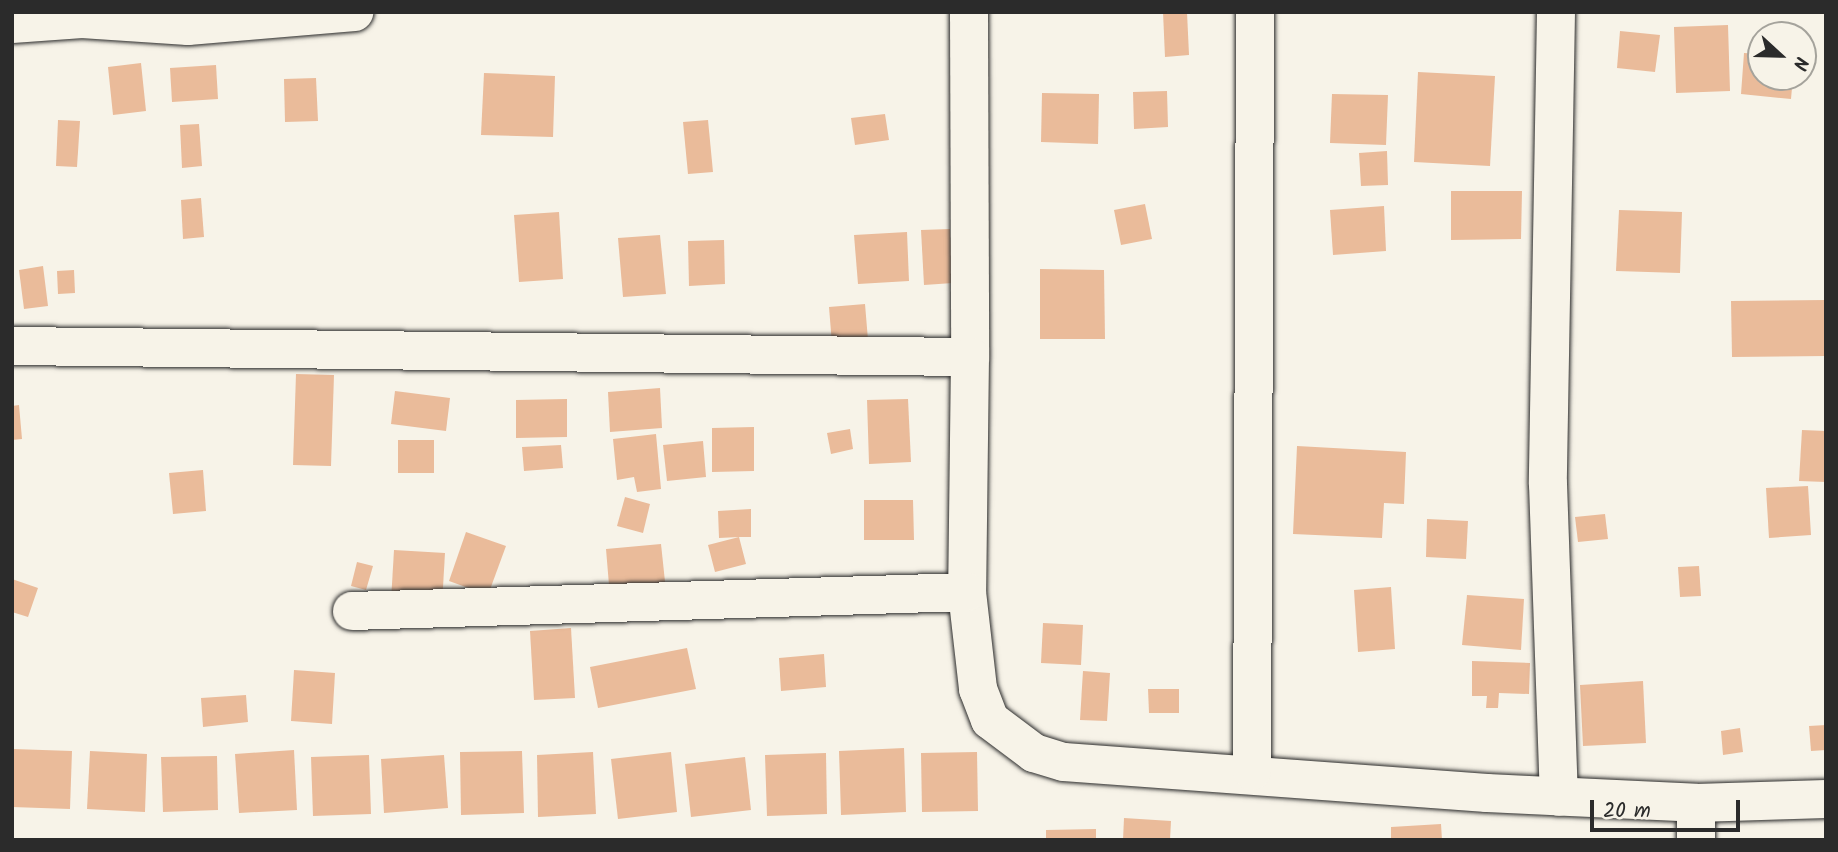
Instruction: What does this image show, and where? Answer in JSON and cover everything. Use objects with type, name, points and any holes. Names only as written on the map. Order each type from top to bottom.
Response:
[{"type":"street","points":[[12,24],[82,16],[188,26],[354,12]]},
{"type":"street","points":[[969,12],[970,356],[967,592],[978,689],[990,720],[1034,753],[1064,762],[1252,771],[1559,797],[1696,822],[1826,799]]},
{"type":"street","points":[[1252,771],[1255,12]]},
{"type":"street","points":[[1556,12],[1548,484],[1559,797]]},
{"type":"street","points":[[12,346],[970,356]]},
{"type":"street","points":[[352,611],[967,592]]},
{"type":"building","points":[[1163,12],[1187,12],[1189,55],[1165,57]]},
{"type":"building","points":[[1728,25],[1730,91],[1676,93],[1674,27]]},
{"type":"building","points":[[1620,31],[1660,35],[1655,72],[1617,68]]},
{"type":"building","points":[[1744,53],[1747,53],[1747,91],[1792,91],[1791,99],[1741,94]]},
{"type":"building","points":[[141,63],[146,111],[113,115],[108,67]]},
{"type":"building","points":[[216,65],[218,99],[172,102],[170,68]]},
{"type":"building","points":[[1418,72],[1495,76],[1490,166],[1414,162]]},
{"type":"building","points":[[484,73],[555,76],[553,137],[481,135]]},
{"type":"building","points":[[316,78],[318,121],[285,122],[284,79]]},
{"type":"building","points":[[1167,91],[1168,127],[1134,129],[1133,92]]},
{"type":"building","points":[[1042,93],[1099,94],[1098,144],[1041,142]]},
{"type":"building","points":[[1332,94],[1388,95],[1386,145],[1330,143]]},
{"type":"building","points":[[885,114],[889,140],[855,145],[851,118]]},
{"type":"building","points":[[58,120],[80,121],[77,167],[56,166]]},
{"type":"building","points":[[708,120],[713,172],[688,174],[683,122]]},
{"type":"building","points":[[199,124],[202,166],[182,168],[180,125]]},
{"type":"building","points":[[1387,151],[1388,185],[1361,186],[1359,153]]},
{"type":"building","points":[[1451,191],[1522,191],[1521,239],[1451,240]]},
{"type":"building","points":[[201,198],[204,237],[183,239],[181,200]]},
{"type":"building","points":[[1145,204],[1152,239],[1121,245],[1114,210]]},
{"type":"building","points":[[1384,206],[1386,251],[1333,255],[1330,210]]},
{"type":"building","points":[[1619,210],[1682,212],[1680,273],[1616,271]]},
{"type":"building","points":[[559,212],[563,279],[519,282],[514,215]]},
{"type":"building","points":[[950,229],[953,283],[924,285],[921,230]]},
{"type":"building","points":[[907,232],[909,281],[858,284],[854,235]]},
{"type":"building","points":[[660,235],[666,294],[623,297],[618,238]]},
{"type":"building","points":[[724,240],[725,284],[689,286],[688,241]]},
{"type":"building","points":[[43,266],[48,306],[24,309],[19,270]]},
{"type":"building","points":[[1040,269],[1104,270],[1105,339],[1040,339]]},
{"type":"building","points":[[74,270],[75,293],[58,294],[57,271]]},
{"type":"building","points":[[1826,300],[1826,356],[1732,357],[1731,301]]},
{"type":"building","points":[[865,304],[868,340],[832,344],[829,307]]},
{"type":"building","points":[[296,374],[334,375],[331,466],[293,465]]},
{"type":"building","points":[[660,388],[662,428],[610,432],[608,392]]},
{"type":"building","points":[[395,391],[450,398],[446,431],[391,424]]},
{"type":"building","points":[[567,399],[567,437],[516,438],[516,400]]},
{"type":"building","points":[[908,399],[911,462],[869,464],[867,400]]},
{"type":"building","points":[[19,405],[22,439],[12,440],[12,406]]},
{"type":"building","points":[[754,427],[754,471],[712,472],[712,428]]},
{"type":"building","points":[[850,429],[853,449],[831,454],[827,433]]},
{"type":"building","points":[[1802,430],[1826,431],[1826,482],[1799,481]]},
{"type":"building","points":[[656,434],[661,489],[637,492],[634,477],[617,480],[613,439]]},
{"type":"building","points":[[398,440],[434,440],[434,473],[398,473]]},
{"type":"building","points":[[703,441],[706,477],[667,481],[663,445]]},
{"type":"building","points":[[561,445],[563,468],[524,471],[522,447]]},
{"type":"building","points":[[1297,446],[1406,452],[1404,504],[1384,503],[1382,538],[1293,534]]},
{"type":"building","points":[[203,470],[206,511],[173,514],[169,473]]},
{"type":"building","points":[[1808,486],[1811,535],[1769,538],[1766,488]]},
{"type":"building","points":[[625,497],[650,504],[643,533],[617,526]]},
{"type":"building","points":[[864,500],[913,500],[914,540],[864,540]]},
{"type":"building","points":[[751,509],[751,537],[719,538],[718,511]]},
{"type":"building","points":[[1605,514],[1608,539],[1578,542],[1575,517]]},
{"type":"building","points":[[1427,519],[1468,521],[1466,559],[1426,557]]},
{"type":"building","points":[[466,532],[506,546],[488,595],[449,581]]},
{"type":"building","points":[[739,537],[746,564],[715,572],[708,545]]},
{"type":"building","points":[[661,544],[666,591],[610,597],[606,549]]},
{"type":"building","points":[[394,550],[445,553],[442,604],[391,601]]},
{"type":"building","points":[[357,562],[373,566],[366,590],[351,586]]},
{"type":"building","points":[[1699,566],[1701,596],[1680,597],[1678,567]]},
{"type":"building","points":[[12,579],[38,588],[28,617],[12,612]]},
{"type":"building","points":[[1391,587],[1395,649],[1358,652],[1354,590]]},
{"type":"building","points":[[1467,595],[1524,599],[1521,650],[1462,645]]},
{"type":"building","points":[[1043,623],[1083,625],[1081,665],[1041,663]]},
{"type":"building","points":[[571,628],[575,698],[534,700],[530,631]]},
{"type":"building","points":[[687,648],[696,689],[598,708],[590,667]]},
{"type":"building","points":[[824,654],[826,687],[781,691],[779,658]]},
{"type":"building","points":[[1472,661],[1530,663],[1529,694],[1499,693],[1498,708],[1486,708],[1487,696],[1472,696]]},
{"type":"building","points":[[294,670],[335,673],[332,724],[291,721]]},
{"type":"building","points":[[1083,671],[1110,673],[1107,721],[1080,720]]},
{"type":"building","points":[[1643,681],[1646,743],[1583,746],[1580,685]]},
{"type":"building","points":[[1148,689],[1179,689],[1179,713],[1149,713]]},
{"type":"building","points":[[246,695],[248,722],[203,727],[201,698]]},
{"type":"building","points":[[1826,725],[1826,750],[1811,751],[1809,726]]},
{"type":"building","points":[[1740,728],[1743,752],[1723,755],[1721,731]]},
{"type":"building","points":[[904,748],[906,812],[841,815],[839,751]]},
{"type":"building","points":[[13,749],[72,751],[70,809],[12,807]]},
{"type":"building","points":[[294,750],[297,810],[239,813],[235,754]]},
{"type":"building","points":[[90,751],[147,754],[145,812],[87,809]]},
{"type":"building","points":[[522,751],[524,813],[461,815],[460,752]]},
{"type":"building","points":[[593,752],[596,814],[538,817],[537,755]]},
{"type":"building","points":[[671,752],[677,812],[618,819],[611,759]]},
{"type":"building","points":[[977,752],[978,811],[922,812],[921,753]]},
{"type":"building","points":[[826,753],[827,814],[767,816],[765,755]]},
{"type":"building","points":[[369,755],[371,814],[313,816],[311,757]]},
{"type":"building","points":[[444,755],[448,808],[384,813],[381,759]]},
{"type":"building","points":[[217,756],[218,810],[163,812],[161,757]]},
{"type":"building","points":[[745,757],[751,810],[691,817],[685,764]]},
{"type":"building","points":[[1124,818],[1171,821],[1170,840],[1123,840]]},
{"type":"building","points":[[1441,824],[1442,840],[1391,840],[1391,827]]},
{"type":"building","points":[[1096,829],[1096,840],[1046,840],[1046,830]]}]
